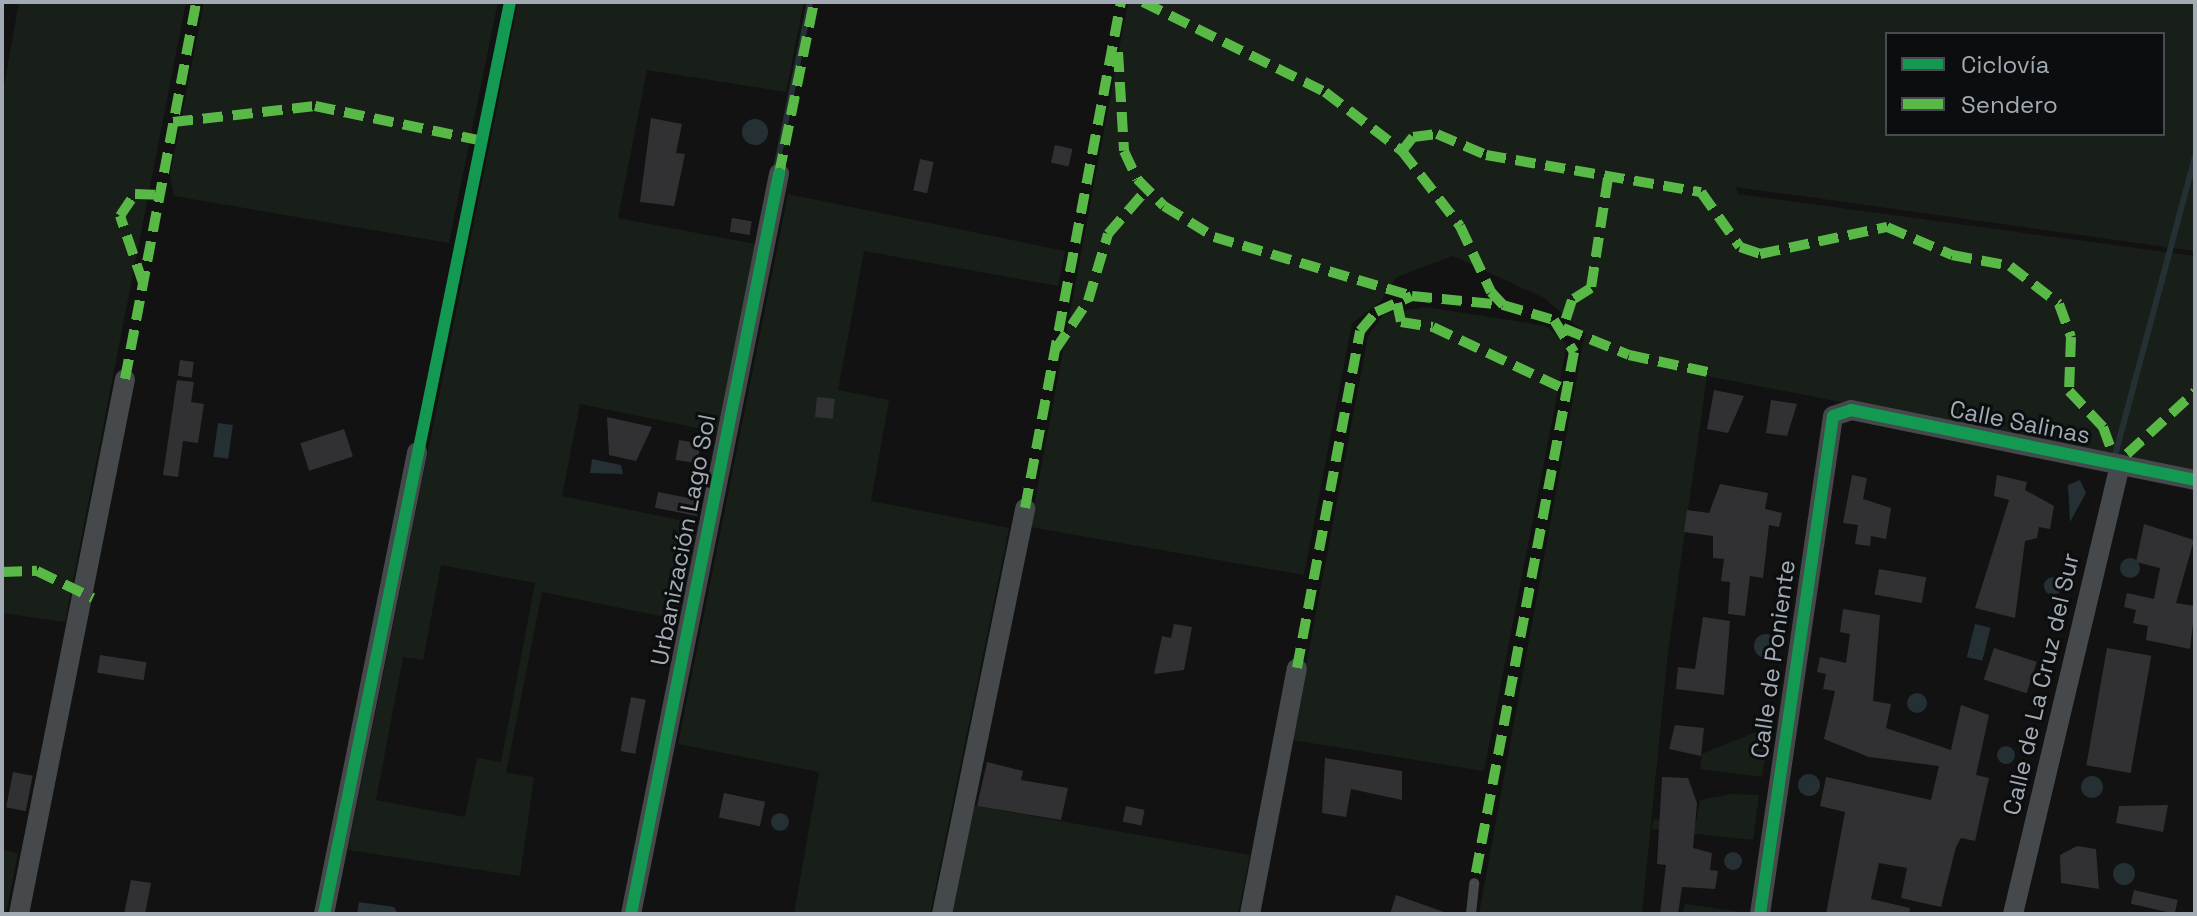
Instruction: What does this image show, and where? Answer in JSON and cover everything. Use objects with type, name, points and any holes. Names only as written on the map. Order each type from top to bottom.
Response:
[{"type":"street","name":"Urbanización Lago Sol","points":[[631,914],[779,174]]},
{"type":"street","points":[[19,914],[125,379]]},
{"type":"street","name":"Calle Salinas","points":[[1837,413],[2195,480]]},
{"type":"street","name":"Calle de Poniente","points":[[1760,914],[1828,425],[1837,413]]},
{"type":"street","points":[[324,914],[417,452]]},
{"type":"street","name":"Calle de La Cruz del Sur","points":[[2013,914],[2120,465]]},
{"type":"street","points":[[942,914],[1025,508]]},
{"type":"street","points":[[1250,914],[1297,668]]},
{"type":"lane","points":[[1471,914],[1474,883]]},
{"type":"shaded area","points":[[19,2],[186,2],[65,622],[2,613],[2,97]]},
{"type":"shaded area","points":[[204,2],[498,2],[449,243],[174,196],[170,175]]},
{"type":"shaded area","points":[[518,2],[804,2],[786,92],[647,70],[618,218],[755,244],[717,432],[580,404],[562,496],[699,524],[680,620],[542,592],[506,773],[534,777],[520,876],[348,850]],"holes":[[[441,565],[535,583],[501,762],[477,758],[465,817],[376,800],[403,657],[423,660]]]},
{"type":"shaded area","points":[[1128,2],[2195,2],[2195,251],[1736,187],[1738,194],[2195,256],[2195,471],[1707,376],[1668,652],[1642,914],[1479,914],[1585,333],[1544,298],[1453,256],[1397,277],[1380,302],[1352,323],[1304,575],[1030,527]]},
{"type":"shaded area","points":[[755,119],[764,123],[768,132],[764,141],[755,145],[746,141],[742,132],[746,123]]},
{"type":"shaded area","points":[[788,194],[1065,251],[1058,286],[864,251],[838,390],[889,400],[871,501],[1009,528],[930,914],[794,914],[819,772],[678,744]]},
{"type":"shaded area","points":[[1426,307],[1546,326],[1567,344],[1484,771],[1292,740],[1368,336],[1384,314]]},
{"type":"shaded area","points":[[218,423],[233,425],[228,459],[213,457]]},
{"type":"shaded area","points":[[592,459],[621,465],[623,474],[590,473]]},
{"type":"shaded area","points":[[2080,480],[2086,493],[2070,522],[2068,485]]},
{"type":"shaded area","points":[[2126,558],[2134,558],[2140,568],[2134,578],[2126,578],[2120,572],[2120,564]]},
{"type":"shaded area","points":[[2053,577],[2062,586],[2053,595],[2044,586]]},
{"type":"shaded area","points":[[1975,624],[1991,628],[1982,661],[1967,657]]},
{"type":"shaded area","points":[[1766,634],[1777,641],[1778,646],[1771,657],[1766,658],[1755,651],[1754,646],[1761,635]]},
{"type":"shaded area","points":[[1917,693],[1924,696],[1927,703],[1924,710],[1917,713],[1910,710],[1907,703],[1910,696]]},
{"type":"shaded area","points":[[1756,732],[1769,733],[1762,777],[1700,769],[1702,754]]},
{"type":"shaded area","points":[[2006,746],[2015,755],[2006,764],[1997,755]]},
{"type":"shaded area","points":[[1809,774],[1817,777],[1820,785],[1817,793],[1809,796],[1801,793],[1798,785],[1801,777]]},
{"type":"shaded area","points":[[2092,776],[2100,779],[2103,787],[2100,795],[2092,798],[2084,795],[2081,787],[2084,779]]},
{"type":"shaded area","points":[[1732,794],[1759,795],[1753,840],[1651,829],[1654,819],[1696,823],[1700,800]]},
{"type":"shaded area","points":[[971,805],[1250,855],[1238,914],[951,914]]},
{"type":"shaded area","points":[[780,813],[789,822],[780,831],[771,822]]},
{"type":"shaded area","points":[[2,850],[18,853],[6,914],[2,914]]},
{"type":"shaded area","points":[[1729,852],[1737,852],[1742,861],[1740,868],[1729,870],[1724,865],[1724,857]]},
{"type":"shaded area","points":[[2124,863],[2132,866],[2135,874],[2132,882],[2124,885],[2116,882],[2113,874],[2116,866]]},
{"type":"shaded area","points":[[359,902],[394,907],[398,914],[357,914]]},
{"type":"shaded area","points":[[1685,904],[1742,912],[1742,914],[1683,914]]},
{"type":"building","points":[[651,118],[682,124],[676,153],[685,154],[674,206],[640,202]]},
{"type":"building","points":[[1055,145],[1073,149],[1068,167],[1051,163]]},
{"type":"building","points":[[920,159],[934,162],[927,193],[913,190]]},
{"type":"building","points":[[732,218],[752,221],[750,235],[730,232]]},
{"type":"building","points":[[180,360],[194,362],[192,378],[178,376]]},
{"type":"building","points":[[177,380],[194,382],[191,402],[204,404],[198,443],[183,441],[178,477],[163,475]]},
{"type":"building","points":[[1714,390],[1744,396],[1728,433],[1707,429]]},
{"type":"building","points":[[817,397],[835,399],[833,419],[815,417]]},
{"type":"building","points":[[1771,400],[1797,404],[1787,436],[1766,433]]},
{"type":"building","points":[[607,417],[652,427],[636,461],[609,455]]},
{"type":"building","points":[[344,429],[353,457],[309,471],[300,443]]},
{"type":"building","points":[[679,440],[701,444],[697,464],[676,460]]},
{"type":"building","points":[[1852,475],[1867,478],[1863,499],[1891,508],[1886,539],[1871,536],[1870,546],[1855,544],[1858,525],[1843,523]]},
{"type":"building","points":[[1997,475],[2027,482],[2025,490],[2054,506],[2050,529],[2039,527],[2037,538],[2025,541],[2015,618],[1975,608],[2009,500],[1994,496]]},
{"type":"building","points":[[1720,484],[1768,493],[1765,509],[1782,513],[1779,527],[1769,525],[1763,578],[1750,576],[1745,616],[1728,614],[1730,582],[1721,581],[1724,559],[1713,558],[1713,536],[1684,532],[1687,510],[1709,513]]},
{"type":"building","points":[[658,492],[700,500],[697,516],[655,508]]},
{"type":"building","points":[[2144,524],[2194,540],[2176,603],[2195,606],[2190,649],[2146,640],[2148,626],[2133,623],[2136,610],[2124,607],[2127,593],[2154,599],[2160,568],[2136,562]]},
{"type":"building","points":[[1879,569],[1926,577],[1922,603],[1874,595]]},
{"type":"building","points":[[1843,609],[1880,615],[1873,701],[1891,704],[1886,728],[1951,750],[1961,705],[1989,715],[1976,775],[1989,778],[1975,841],[1961,838],[1956,847],[1941,907],[1901,898],[1907,868],[1879,863],[1871,899],[1910,908],[1909,914],[1826,914],[1845,812],[1820,806],[1826,777],[1931,800],[1939,766],[1869,757],[1824,739],[1835,691],[1823,689],[1826,674],[1817,672],[1820,657],[1846,663],[1850,634],[1840,632]]},
{"type":"building","points":[[1703,617],[1730,621],[1724,695],[1676,689],[1678,667],[1695,669]]},
{"type":"building","points":[[1174,624],[1192,627],[1184,670],[1154,674],[1162,636],[1171,638]]},
{"type":"building","points":[[1994,648],[2037,662],[2027,693],[1984,679]]},
{"type":"building","points":[[2107,648],[2151,656],[2131,773],[2086,765]]},
{"type":"building","points":[[100,655],[146,662],[144,680],[97,673]]},
{"type":"building","points":[[631,697],[646,700],[635,754],[621,751]]},
{"type":"building","points":[[1675,725],[1704,728],[1701,756],[1669,749]]},
{"type":"building","points":[[1325,758],[1402,771],[1402,800],[1351,789],[1346,817],[1322,813]]},
{"type":"building","points":[[987,762],[1023,771],[1021,780],[1068,788],[1061,820],[977,806]]},
{"type":"building","points":[[13,772],[33,776],[26,811],[6,807]]},
{"type":"building","points":[[1662,777],[1688,778],[1697,803],[1693,848],[1712,853],[1710,870],[1718,871],[1715,889],[1682,887],[1678,914],[1660,914],[1666,865],[1657,864]]},
{"type":"building","points":[[724,793],[765,802],[760,826],[719,817]]},
{"type":"building","points":[[2168,805],[2163,832],[2116,823],[2119,806]]},
{"type":"building","points":[[1126,806],[1145,810],[1141,826],[1123,822]]},
{"type":"building","points":[[2077,846],[2096,849],[2099,889],[2061,883],[2060,855]]},
{"type":"building","points":[[131,880],[151,883],[145,914],[124,914]]},
{"type":"building","points":[[2134,890],[2178,900],[2175,914],[2131,904]]},
{"type":"building","points":[[1396,895],[1444,912],[1444,914],[1390,914]]},
{"type":"waterway","points":[[776,169],[810,2]]},
{"type":"waterway","points":[[2114,459],[2195,157]]},
{"type":"marked path","points":[[125,379],[196,2]]},
{"type":"marked path","points":[[779,174],[814,2]]},
{"type":"marked path","points":[[1025,508],[1121,2]]},
{"type":"marked path","points":[[1143,2],[1325,92],[1402,151],[1413,137],[1437,134],[1486,155],[1701,192],[1740,247],[1760,254],[1887,227],[1952,255],[2010,266],[2059,304],[2071,337],[2069,391],[2103,427],[2112,452]]},
{"type":"marked path","points":[[1118,52],[1124,151],[1137,179],[1164,206],[1214,237],[1412,296]]},
{"type":"marked path","points":[[173,122],[315,106],[482,141]]},
{"type":"marked path","points":[[1402,151],[1460,226],[1491,292],[1503,305],[1554,320],[1574,352],[1474,883]]},
{"type":"marked path","points":[[1608,178],[1591,288],[1572,300],[1563,328],[1629,355],[1713,373]]},
{"type":"marked path","points":[[1055,350],[1088,301],[1108,234],[1147,189]]},
{"type":"marked path","points":[[143,283],[120,216],[135,194],[160,195]]},
{"type":"marked path","points":[[1297,668],[1360,331],[1376,312],[1412,296],[1503,305]]},
{"type":"marked path","points":[[1397,303],[1401,322],[1433,327],[1566,390]]},
{"type":"marked path","points":[[2127,454],[2195,392]]},
{"type":"marked path","points":[[2,572],[37,571],[93,598]]},
{"type":"cycle path","points":[[324,914],[510,2]]},
{"type":"cycle path","points":[[631,914],[779,174]]},
{"type":"cycle path","points":[[1760,914],[1833,416],[1851,410],[2195,480]]}]
